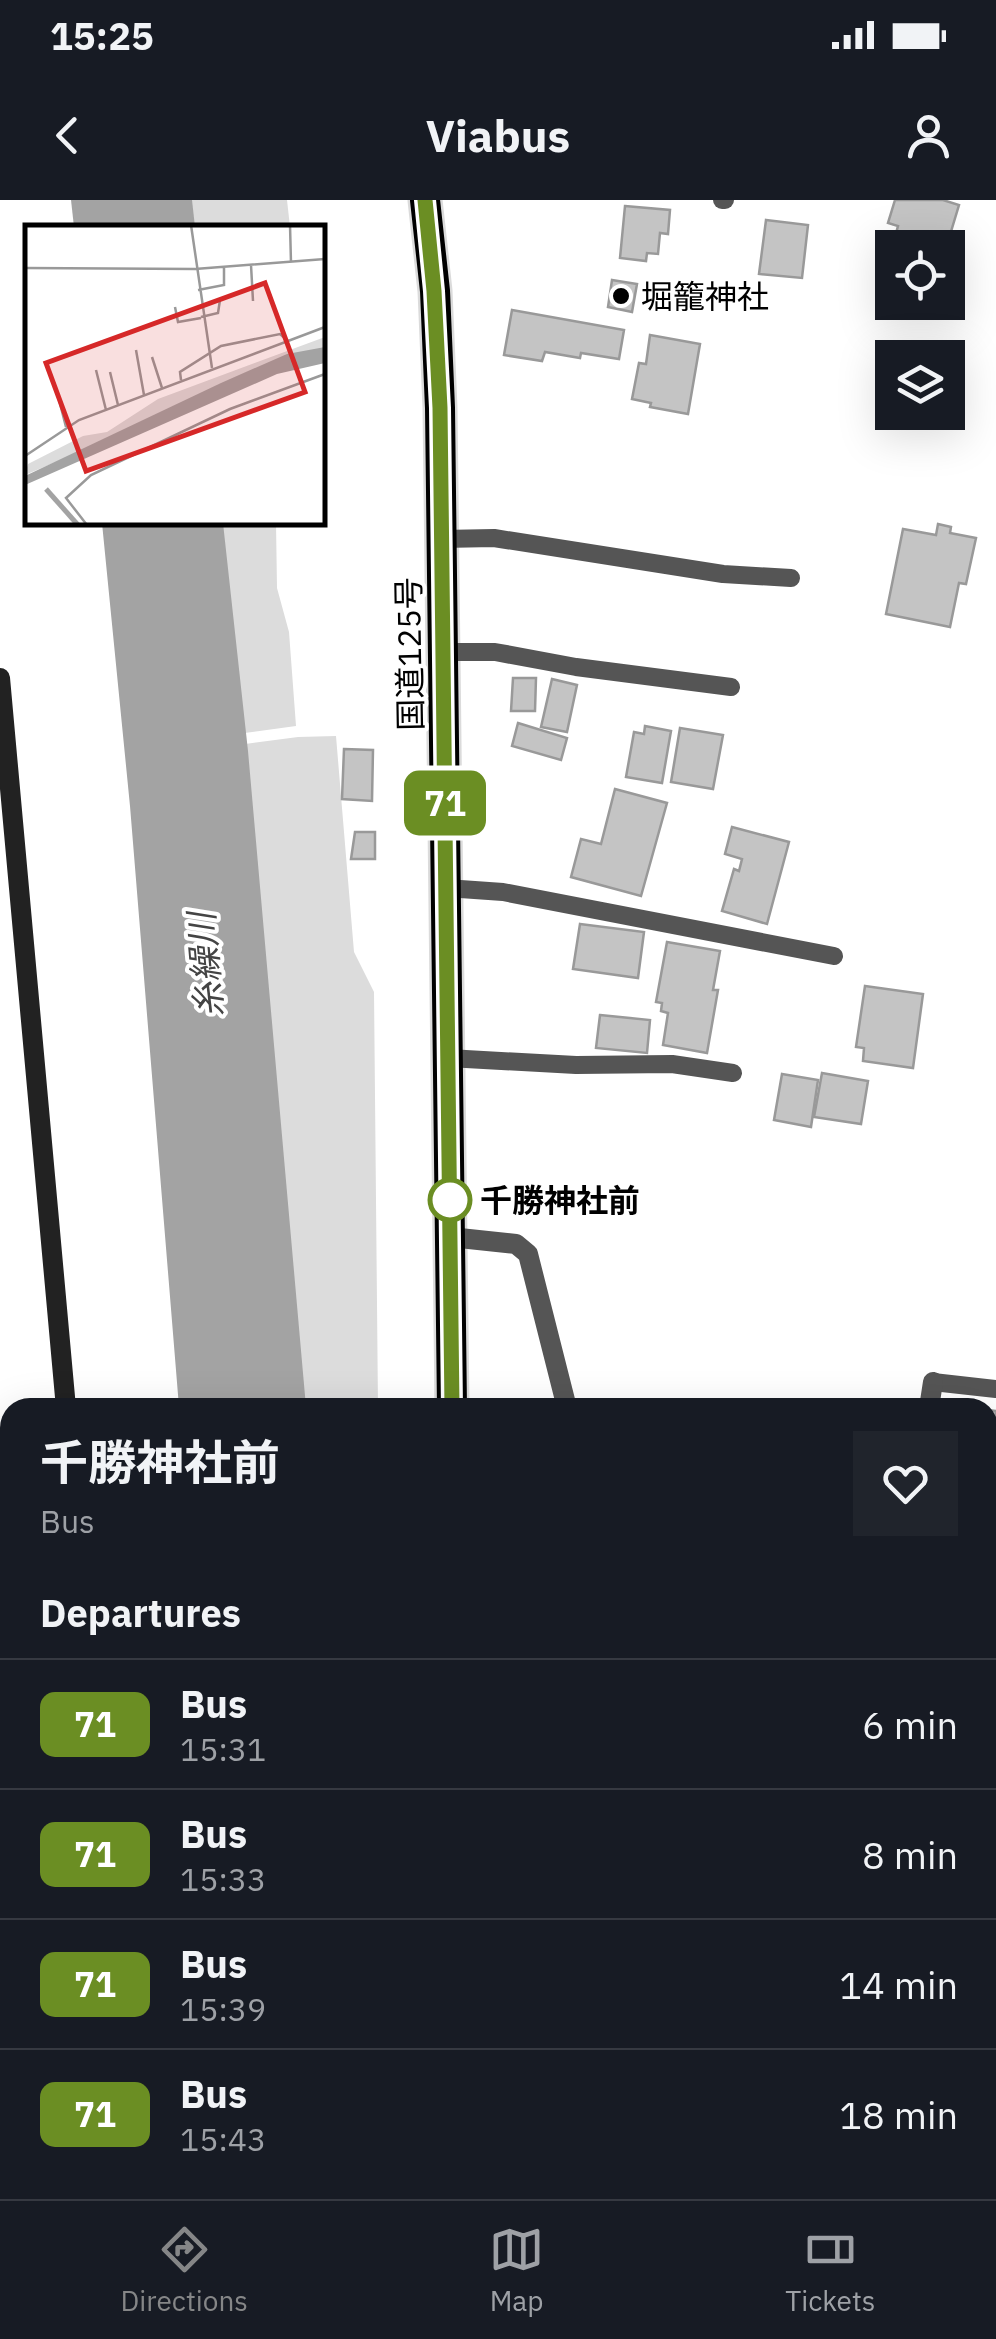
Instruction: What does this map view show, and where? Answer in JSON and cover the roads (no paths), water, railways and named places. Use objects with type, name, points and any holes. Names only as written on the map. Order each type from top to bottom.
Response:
[{"type":"highway","name":"国道125号","points":[[424,200],[434,291],[442,539],[452,1398]]},
{"type":"street","points":[[0,678],[65,1398]]},
{"type":"street","points":[[450,1237],[516,1244],[528,1254],[564,1398]]},
{"type":"street","points":[[931,1398],[933,1382]]},
{"type":"lane","points":[[442,539],[494,538],[723,574],[791,578]]},
{"type":"lane","points":[[444,652],[495,652],[731,687]]},
{"type":"lane","points":[[446,888],[498,891],[834,956]]},
{"type":"lane","points":[[448,1058],[576,1065],[672,1064],[733,1073]]},
{"type":"lane","points":[[933,1382],[996,1389]]},
{"type":"water","points":[[71,200],[192,200],[195,225],[74,225]]},
{"type":"water","name":"糸繰川","points":[[102,525],[223,525],[248,751],[305,1398],[178,1398],[130,806]]},
{"type":"place","name":"堀籠神社","points":[[621,296]]},
{"type":"place","name":"千勝神社前","points":[[450,1200]]}]
